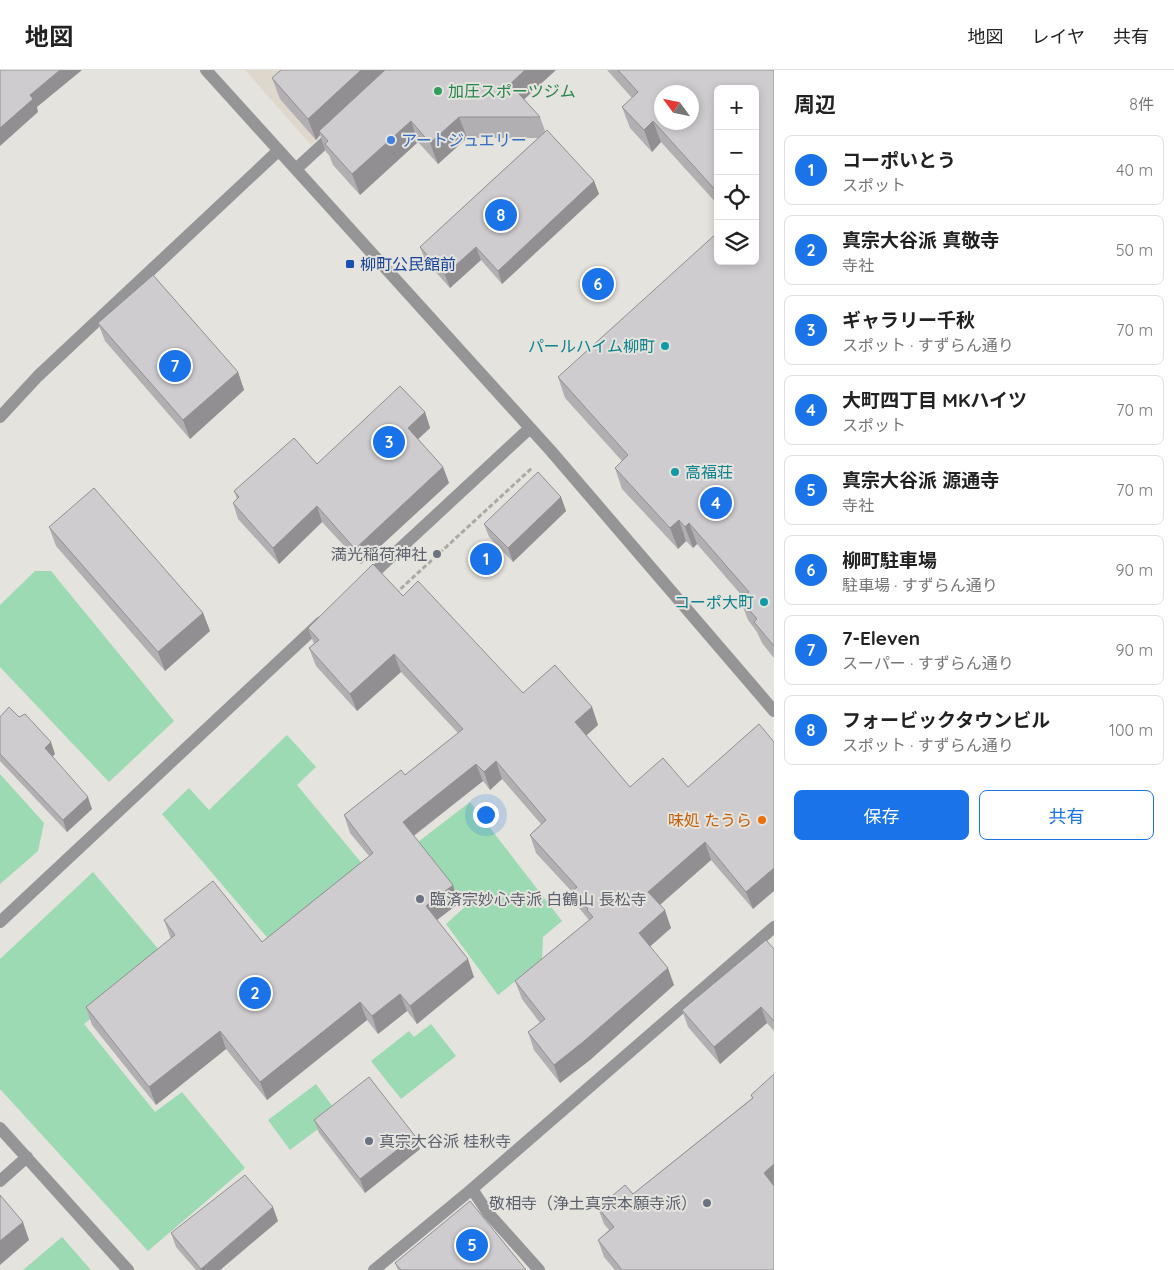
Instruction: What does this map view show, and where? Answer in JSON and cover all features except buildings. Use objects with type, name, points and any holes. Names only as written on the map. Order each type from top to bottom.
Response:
[{"type":"street","points":[[206,70],[551,451],[774,711]]},
{"type":"street","points":[[296,169],[346,123]]},
{"type":"street","points":[[0,417],[38,376],[278,151]]},
{"type":"street","points":[[355,591],[530,428]]},
{"type":"street","points":[[0,922],[333,611]]},
{"type":"street","points":[[374,1270],[472,1189],[774,927]]},
{"type":"street","points":[[0,1128],[128,1270]]},
{"type":"street","points":[[0,1181],[27,1158]]},
{"type":"street","points":[[472,1189],[488,1212],[539,1270]]},
{"type":"path","points":[[393,596],[551,451]]},
{"type":"shaded area","points":[[245,70],[392,70],[311,145]]},
{"type":"green space","points":[[35,571],[51,571],[174,721],[109,782],[0,667],[0,605]]},
{"type":"green space","points":[[287,735],[316,767],[297,785],[364,866],[271,942],[162,814],[189,788],[209,810]]},
{"type":"green space","points":[[0,774],[44,823],[38,851],[0,884]]},
{"type":"green space","points":[[470,802],[562,921],[543,937],[542,960],[498,995],[446,924],[467,905],[418,842]]},
{"type":"green space","points":[[93,872],[166,958],[84,1024],[155,1112],[182,1092],[245,1168],[148,1251],[0,1089],[0,959]]},
{"type":"green space","points":[[431,1024],[456,1056],[401,1099],[371,1061],[409,1031],[414,1037]]},
{"type":"green space","points":[[316,1084],[338,1114],[290,1150],[268,1120]]},
{"type":"green space","points":[[62,1237],[91,1270],[23,1270]]},
{"type":"place","name":"加圧スポーツジム","points":[[438,91]]},
{"type":"place","name":"アートジュエリー","points":[[391,140]]},
{"type":"place","name":"フォービックタウンビル","points":[[501,215]]},
{"type":"place","name":"柳町公民館前","points":[[350,264]]},
{"type":"place","name":"柳町駐車場","points":[[598,284]]},
{"type":"place","name":"パールハイム柳町","points":[[665,346]]},
{"type":"place","name":"7-Eleven","points":[[175,366]]},
{"type":"place","name":"ギャラリー千秋","points":[[389,442]]},
{"type":"place","name":"高福荘","points":[[675,472]]},
{"type":"place","name":"大町四丁目 MKハイツ","points":[[716,503]]},
{"type":"place","name":"満光稲荷神社","points":[[437,554]]},
{"type":"place","name":"コーポいとう","points":[[486,559]]},
{"type":"place","name":"コーポ大町","points":[[764,602]]},
{"type":"place","name":"味処 たうら","points":[[762,820]]},
{"type":"place","name":"臨済宗妙心寺派 白鶴山 長松寺","points":[[420,899]]},
{"type":"place","name":"真宗大谷派 真敬寺","points":[[255,993]]},
{"type":"place","name":"真宗大谷派 桂秋寺","points":[[369,1141]]},
{"type":"place","name":"敬相寺（浄土真宗本願寺派）","points":[[707,1203]]},
{"type":"place","name":"真宗大谷派 源通寺","points":[[472,1245]]}]
